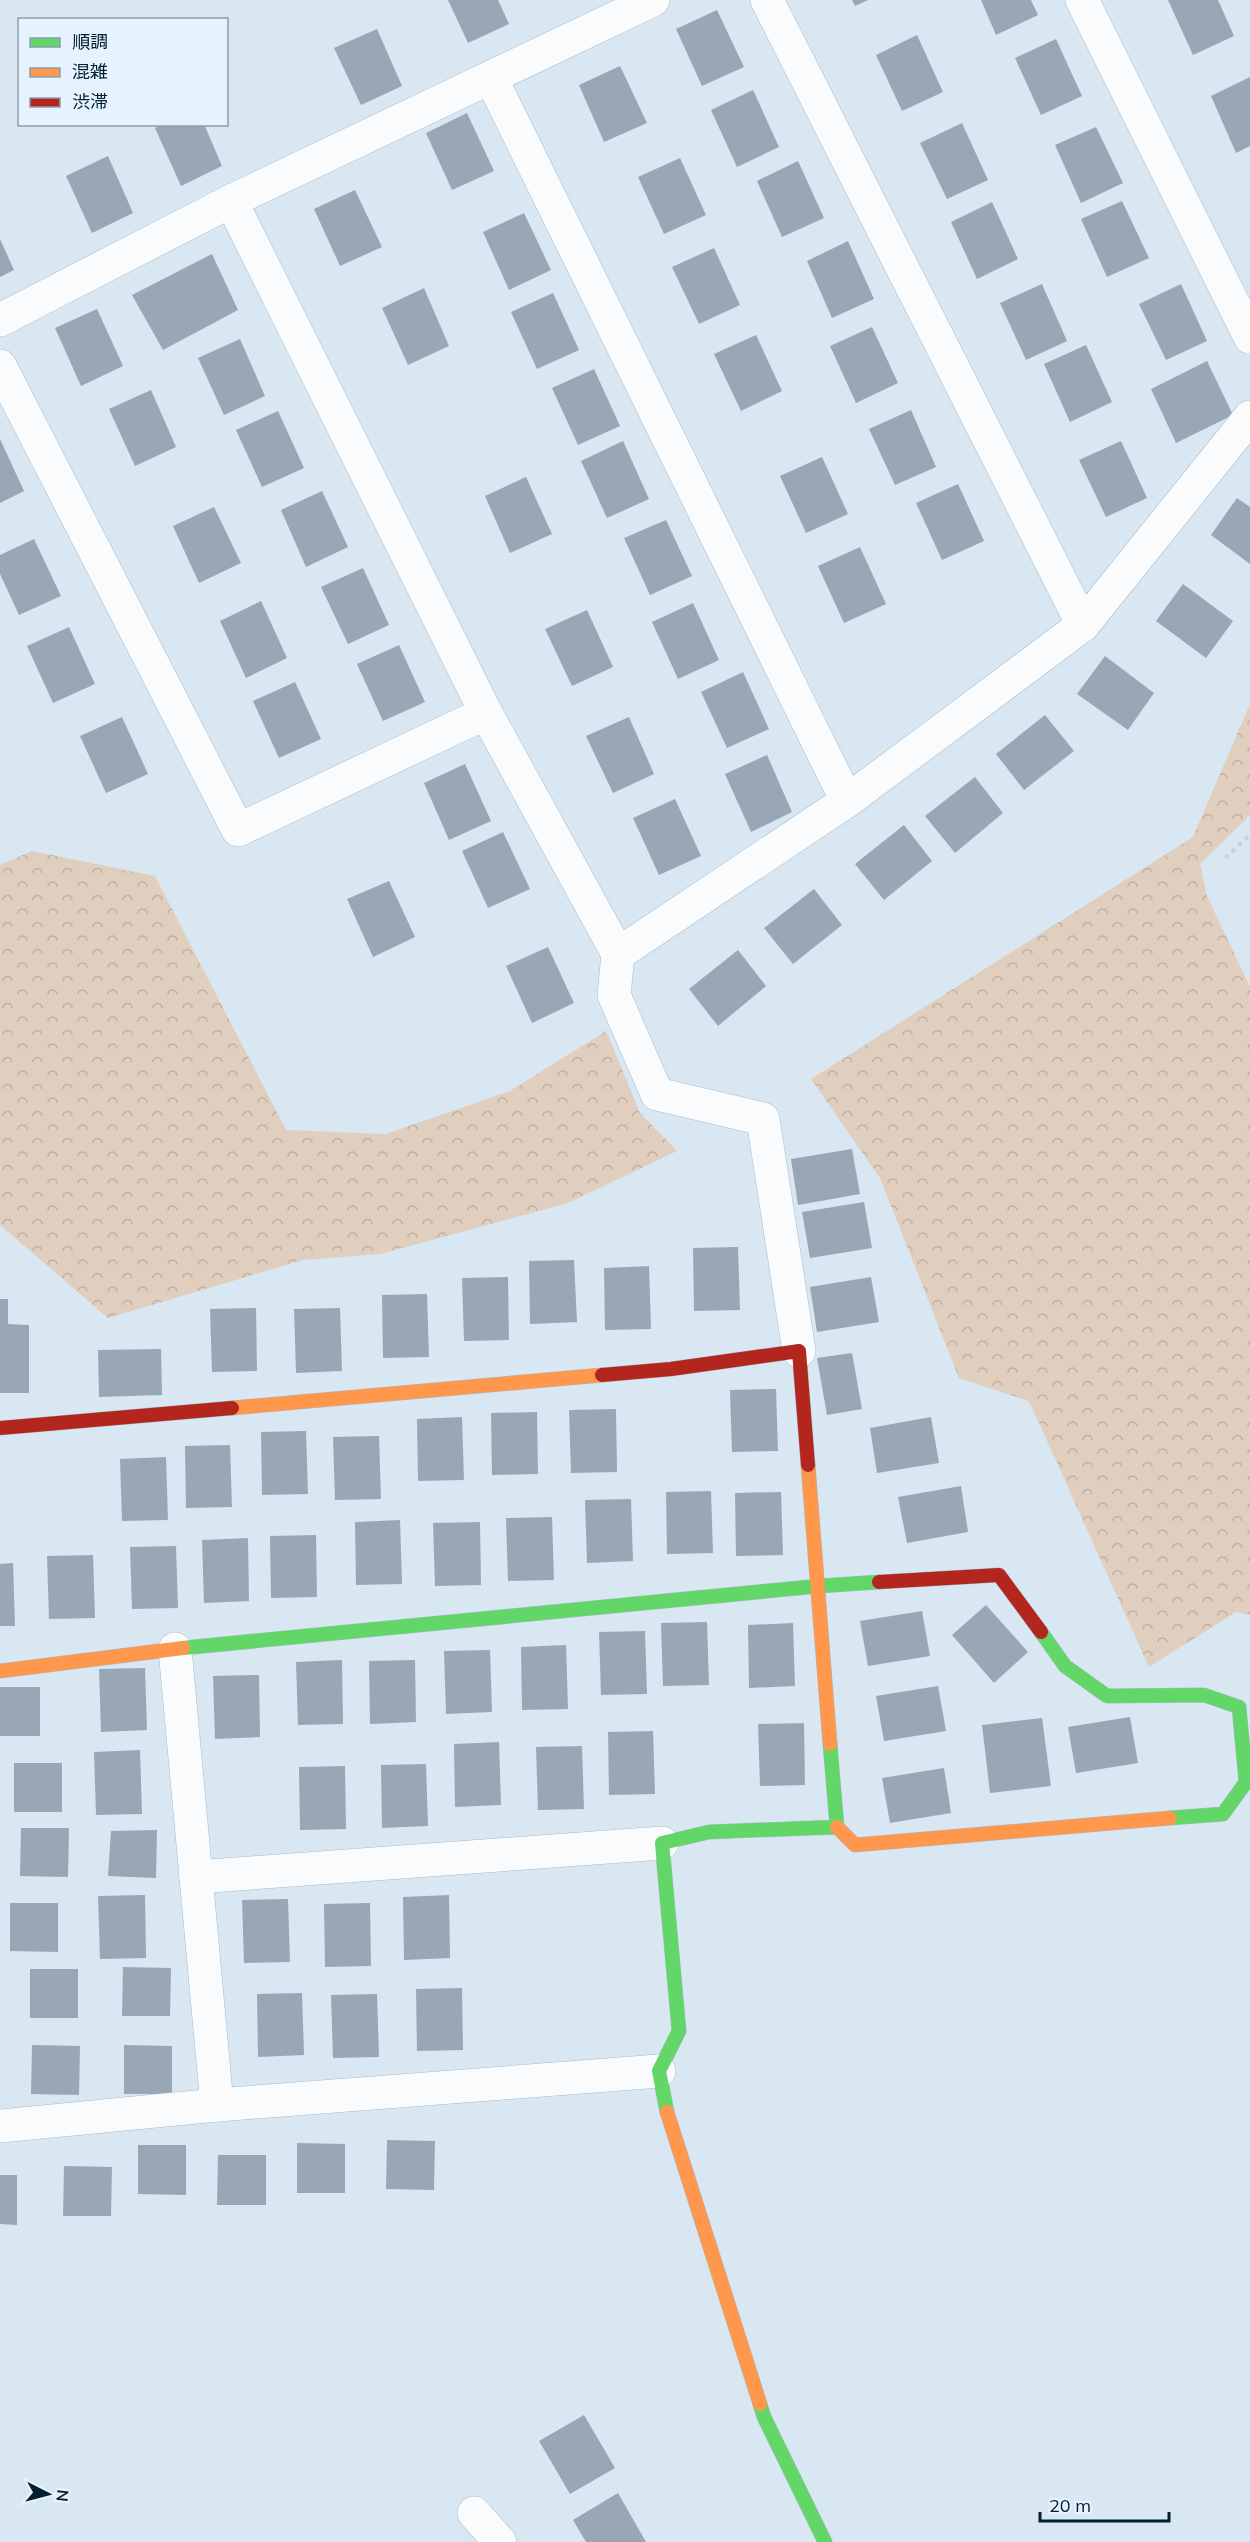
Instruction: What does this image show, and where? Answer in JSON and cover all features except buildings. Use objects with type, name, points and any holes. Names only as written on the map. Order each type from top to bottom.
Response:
[{"type":"street","points":[[0,320],[231,201],[653,0]]},
{"type":"street","points":[[767,0],[1083,625]]},
{"type":"street","points":[[1082,0],[1250,337]]},
{"type":"street","points":[[491,78],[847,801]]},
{"type":"street","points":[[0,1671],[175,1649],[819,1586],[999,1575],[1065,1666],[1107,1696],[1203,1695],[1239,1707],[1246,1782],[1223,1814],[855,1845],[837,1827],[819,1586],[799,1351],[763,1119],[657,1094],[614,994],[618,954],[486,713],[231,201]]},
{"type":"street","points":[[0,366],[238,830],[486,713]]},
{"type":"street","points":[[618,954],[847,801],[1083,625],[1250,417]]},
{"type":"street","points":[[0,1428],[671,1369],[799,1351]]},
{"type":"street","points":[[175,1649],[216,2104]]},
{"type":"street","points":[[196,1877],[662,1843],[709,1832],[837,1827]]},
{"type":"street","points":[[662,1843],[679,2031],[659,2071],[668,2115],[764,2417],[825,2542]]},
{"type":"street","points":[[0,2126],[216,2104],[659,2071]]},
{"type":"street","points":[[474,2513],[500,2542]]},
{"type":"path","points":[[1225,858],[1250,835]]},
{"type":"green space","points":[[1250,704],[1250,815],[1200,864],[1207,896],[1250,987],[1250,1615],[1236,1612],[1149,1667],[1029,1401],[959,1378],[880,1178],[811,1079],[1193,837]]},
{"type":"green space","points":[[32,851],[155,876],[286,1130],[386,1134],[510,1091],[606,1031],[640,1113],[677,1151],[568,1203],[380,1254],[303,1260],[108,1318],[0,1225],[0,865]]},
{"type":"traffic: fast","points":[[183,1648],[879,1582]]},
{"type":"traffic: fast","points":[[1041,1632],[1065,1666],[1107,1696],[1204,1695],[1239,1707],[1246,1782],[1223,1814],[1170,1818]]},
{"type":"traffic: fast","points":[[667,2112],[659,2071],[679,2031],[662,1843],[709,1832],[837,1827],[830,1744]]},
{"type":"traffic: fast","points":[[760,2404],[764,2417],[825,2542]]},
{"type":"traffic: slow","points":[[232,1408],[602,1375]]},
{"type":"traffic: slow","points":[[808,1465],[830,1744]]},
{"type":"traffic: slow","points":[[0,1671],[183,1648]]},
{"type":"traffic: slow","points":[[837,1827],[855,1845],[1170,1818]]},
{"type":"traffic: slow","points":[[667,2112],[760,2404]]},
{"type":"traffic: jam","points":[[602,1375],[671,1369],[799,1351],[808,1465]]},
{"type":"traffic: jam","points":[[0,1428],[232,1408]]},
{"type":"traffic: jam","points":[[879,1582],[999,1575],[1041,1632]]}]
